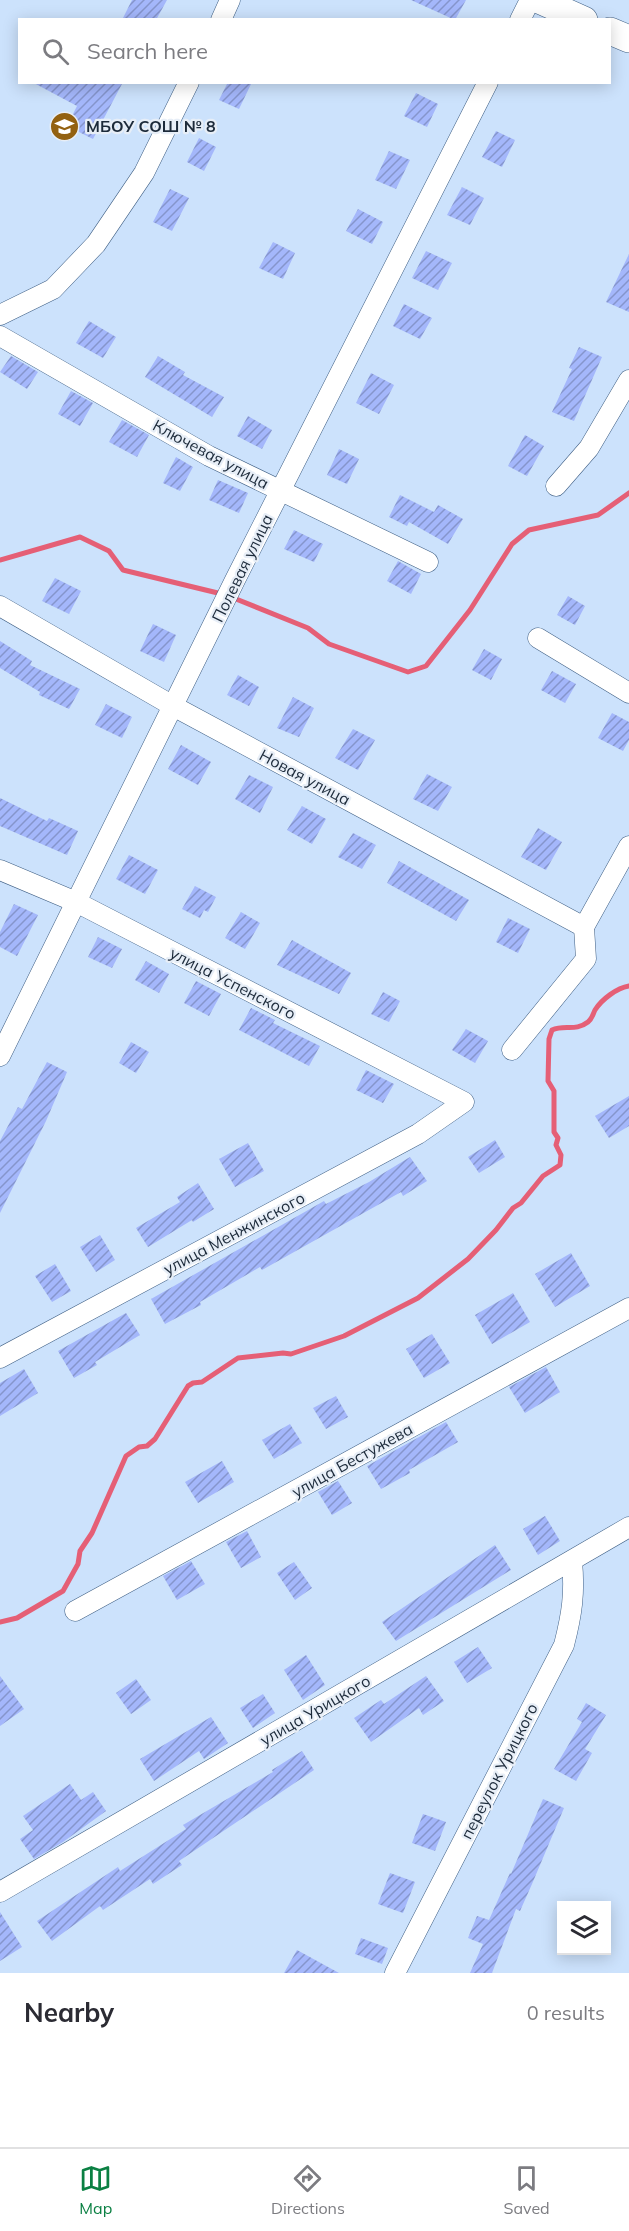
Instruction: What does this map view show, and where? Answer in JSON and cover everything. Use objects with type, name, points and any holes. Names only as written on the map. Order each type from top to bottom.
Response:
[{"type":"street","points":[[221,18],[230,0]]},
{"type":"street","points":[[521,18],[530,0]]},
{"type":"street","points":[[539,0],[580,18]]},
{"type":"street","points":[[611,31],[629,39]]},
{"type":"street","points":[[0,315],[53,289],[96,244],[144,173],[188,84]]},
{"type":"street","name":"Полевая улица","points":[[0,1056],[235,580],[487,84]]},
{"type":"street","name":"Ключевая улица","points":[[0,336],[209,456],[428,562]]},
{"type":"street","points":[[556,486],[589,448],[629,380]]},
{"type":"street","name":"Новая улица","points":[[0,606],[173,706],[584,927]]},
{"type":"street","points":[[538,638],[629,693]]},
{"type":"street","points":[[512,1050],[586,959],[584,927],[629,846]]},
{"type":"street","name":"улица Успенского","points":[[0,870],[75,902],[464,1102]]},
{"type":"street","name":"улица Менжинского","points":[[0,1358],[418,1134],[464,1102]]},
{"type":"street","name":"улица Бестужева","points":[[75,1611],[629,1308]]},
{"type":"street","name":"улица Урицкого","points":[[0,1892],[629,1527]]},
{"type":"street","name":"переулок Урицкого","points":[[394,1973],[564,1645],[572,1615],[574,1589],[572,1561]]},
{"type":"building","points":[[132,0],[167,0],[157,18],[123,18]]},
{"type":"building","points":[[411,0],[466,0],[456,18],[451,18]]},
{"type":"building","points":[[36,84],[122,84],[93,139],[67,126],[77,106]]},
{"type":"building","points":[[227,84],[251,84],[239,109],[219,100]]},
{"type":"building","points":[[416,93],[438,104],[427,127],[404,116]]},
{"type":"building","points":[[496,131],[515,140],[502,167],[482,157]]},
{"type":"building","points":[[199,138],[216,147],[204,171],[187,162]]},
{"type":"building","points":[[389,151],[410,160],[396,189],[375,180]]},
{"type":"building","points":[[462,187],[484,198],[470,225],[447,215]]},
{"type":"building","points":[[170,189],[189,198],[172,231],[153,222]]},
{"type":"building","points":[[358,209],[383,222],[372,244],[346,231]]},
{"type":"building","points":[[273,242],[295,253],[283,279],[259,268]]},
{"type":"building","points":[[426,251],[452,263],[438,290],[412,278]]},
{"type":"building","points":[[629,254],[629,312],[606,302]]},
{"type":"building","points":[[404,304],[432,318],[420,339],[393,326]]},
{"type":"building","points":[[89,321],[116,337],[103,358],[76,343]]},
{"type":"building","points":[[579,347],[602,357],[574,421],[552,412],[572,369],[569,368]]},
{"type":"building","points":[[11,356],[38,372],[27,389],[0,372]]},
{"type":"building","points":[[158,356],[185,372],[183,375],[224,397],[212,417],[145,377]]},
{"type":"building","points":[[371,373],[394,385],[379,414],[356,403]]},
{"type":"building","points":[[71,391],[93,403],[80,426],[58,414]]},
{"type":"building","points":[[248,416],[272,430],[262,449],[237,436]]},
{"type":"building","points":[[122,420],[149,435],[137,457],[109,442]]},
{"type":"building","points":[[525,435],[544,446],[527,476],[508,466]]},
{"type":"building","points":[[339,449],[359,459],[347,484],[327,475]]},
{"type":"building","points":[[176,457],[193,467],[180,491],[163,483]]},
{"type":"building","points":[[218,480],[248,493],[239,513],[209,500]]},
{"type":"building","points":[[400,495],[434,512],[438,505],[463,519],[448,544],[409,522],[407,526],[389,517]]},
{"type":"building","points":[[294,530],[323,544],[314,562],[284,549]]},
{"type":"building","points":[[398,561],[421,574],[411,594],[387,581]]},
{"type":"building","points":[[55,578],[81,591],[69,614],[42,601]]},
{"type":"building","points":[[568,596],[585,606],[575,625],[557,615]]},
{"type":"building","points":[[153,624],[176,635],[164,662],[140,651]]},
{"type":"building","points":[[0,641],[32,661],[30,665],[80,689],[69,709],[39,695],[40,692],[0,668]]},
{"type":"building","points":[[484,649],[502,659],[491,680],[472,670]]},
{"type":"building","points":[[552,671],[576,684],[565,703],[541,690]]},
{"type":"building","points":[[238,675],[259,687],[249,706],[227,695]]},
{"type":"building","points":[[293,697],[314,708],[299,737],[277,728]]},
{"type":"building","points":[[106,704],[132,717],[122,738],[95,725]]},
{"type":"building","points":[[612,713],[629,722],[629,740],[623,751],[598,738]]},
{"type":"building","points":[[353,729],[375,740],[358,770],[335,758]]},
{"type":"building","points":[[181,745],[211,762],[198,785],[168,769]]},
{"type":"building","points":[[427,774],[452,787],[438,811],[413,799]]},
{"type":"building","points":[[249,775],[273,787],[260,813],[235,799]]},
{"type":"building","points":[[0,798],[47,821],[49,818],[78,831],[67,855],[0,826]]},
{"type":"building","points":[[302,806],[326,819],[312,844],[287,830]]},
{"type":"building","points":[[538,828],[562,842],[546,870],[521,857]]},
{"type":"building","points":[[353,833],[376,845],[362,869],[338,857]]},
{"type":"building","points":[[129,855],[158,870],[145,894],[116,879]]},
{"type":"building","points":[[399,861],[469,900],[456,921],[387,883]]},
{"type":"building","points":[[195,886],[216,897],[208,912],[204,910],[200,918],[182,909]]},
{"type":"building","points":[[14,904],[38,915],[17,956],[0,947],[0,932]]},
{"type":"building","points":[[241,912],[260,923],[245,949],[225,938]]},
{"type":"building","points":[[508,918],[530,929],[518,953],[496,942]]},
{"type":"building","points":[[98,937],[122,949],[112,968],[88,957]]},
{"type":"building","points":[[292,940],[351,973],[339,994],[277,965]]},
{"type":"building","points":[[146,961],[169,974],[159,993],[135,980]]},
{"type":"building","points":[[196,981],[221,994],[209,1016],[184,1003]]},
{"type":"building","points":[[383,992],[400,1001],[389,1022],[371,1014]]},
{"type":"building","points":[[251,1008],[275,1020],[273,1023],[320,1046],[309,1066],[239,1030]]},
{"type":"building","points":[[466,1029],[488,1041],[475,1063],[452,1050]]},
{"type":"building","points":[[131,1042],[149,1052],[136,1073],[119,1063]]},
{"type":"building","points":[[47,1062],[67,1072],[46,1121],[0,1213],[0,1141],[18,1107],[22,1109]]},
{"type":"building","points":[[366,1070],[394,1084],[383,1103],[356,1090]]},
{"type":"building","points":[[629,1096],[629,1126],[609,1138],[595,1116]]},
{"type":"building","points":[[495,1140],[505,1157],[479,1173],[468,1157]]},
{"type":"building","points":[[248,1143],[264,1171],[235,1187],[219,1159]]},
{"type":"building","points":[[410,1157],[427,1181],[403,1196],[401,1192],[262,1270],[260,1267],[200,1302],[201,1305],[165,1324],[151,1299],[324,1201],[326,1204],[369,1182]]},
{"type":"building","points":[[198,1183],[214,1209],[148,1247],[136,1228],[180,1202],[177,1197]]},
{"type":"building","points":[[100,1235],[115,1260],[96,1272],[80,1247]]},
{"type":"building","points":[[571,1253],[590,1286],[555,1307],[535,1274]]},
{"type":"building","points":[[55,1264],[71,1291],[52,1302],[35,1276]]},
{"type":"building","points":[[513,1293],[530,1322],[492,1344],[475,1315]]},
{"type":"building","points":[[126,1313],[140,1335],[95,1362],[97,1365],[74,1378],[58,1351]]},
{"type":"building","points":[[432,1334],[450,1363],[424,1378],[406,1349]]},
{"type":"building","points":[[546,1367],[560,1392],[525,1413],[509,1387]]},
{"type":"building","points":[[24,1369],[38,1393],[0,1416],[0,1383]]},
{"type":"building","points":[[336,1396],[348,1417],[326,1429],[313,1408]]},
{"type":"building","points":[[446,1422],[458,1442],[381,1489],[367,1466]]},
{"type":"building","points":[[290,1424],[302,1443],[274,1459],[262,1440]]},
{"type":"building","points":[[222,1461],[234,1482],[198,1503],[185,1482]]},
{"type":"building","points":[[338,1481],[352,1503],[332,1515],[318,1492]]},
{"type":"building","points":[[545,1516],[560,1541],[538,1555],[523,1529]]},
{"type":"building","points":[[247,1531],[261,1557],[241,1568],[226,1542]]},
{"type":"building","points":[[495,1545],[511,1570],[396,1641],[382,1622]]},
{"type":"building","points":[[191,1561],[205,1584],[177,1600],[163,1576]]},
{"type":"building","points":[[294,1562],[312,1588],[295,1600],[277,1573]]},
{"type":"building","points":[[478,1647],[492,1668],[467,1683],[454,1662]]},
{"type":"building","points":[[306,1655],[325,1685],[303,1700],[284,1670]]},
{"type":"building","points":[[0,1676],[24,1709],[0,1726]]},
{"type":"building","points":[[426,1676],[444,1701],[423,1715],[419,1708],[371,1742],[354,1718],[381,1700],[384,1704]]},
{"type":"building","points":[[136,1679],[151,1700],[131,1714],[116,1693]]},
{"type":"building","points":[[263,1694],[275,1713],[253,1728],[240,1708]]},
{"type":"building","points":[[586,1703],[606,1715],[585,1749],[592,1753],[576,1781],[554,1769],[582,1722],[577,1719]]},
{"type":"building","points":[[211,1717],[228,1743],[204,1759],[199,1751],[154,1781],[140,1759]]},
{"type":"building","points":[[302,1751],[314,1770],[179,1861],[182,1865],[153,1884],[150,1879],[103,1910],[100,1906],[52,1941],[37,1921],[118,1867],[120,1871],[186,1829],[183,1825],[273,1772],[272,1770]]},
{"type":"building","points":[[70,1784],[81,1800],[93,1792],[106,1811],[63,1842],[34,1859],[20,1839],[33,1830],[23,1816]]},
{"type":"building","points":[[543,1799],[564,1808],[520,1911],[516,1909],[492,1973],[470,1973],[483,1944],[468,1938],[477,1916],[489,1920]]},
{"type":"building","points":[[423,1814],[446,1822],[435,1851],[412,1843]]},
{"type":"building","points":[[390,1873],[415,1882],[403,1913],[378,1904]]},
{"type":"building","points":[[0,1912],[22,1947],[0,1961]]},
{"type":"building","points":[[361,1938],[388,1948],[382,1964],[355,1954]]},
{"type":"building","points":[[297,1950],[339,1973],[284,1973]]},
{"type":"waterway","points":[[231,597],[308,628],[329,644],[408,672],[426,666],[470,610],[512,544],[529,530],[598,515],[629,493]]},
{"type":"waterway","points":[[0,560],[80,537],[109,551],[123,570],[222,594]]},
{"type":"waterway","points":[[0,1622],[17,1618],[63,1591],[78,1564],[80,1551],[92,1533],[126,1456],[139,1447],[147,1446],[155,1439],[188,1386],[202,1382],[238,1358],[291,1354],[344,1336],[418,1298],[468,1259],[543,1176],[560,1165],[561,1155],[556,1145],[558,1138],[554,1132],[554,1091],[548,1081],[549,1039],[552,1030],[583,1025],[589,1021],[606,998],[629,986]]},
{"type":"place","name":"МБОУ СОШ № 8","points":[[65,126]]}]
